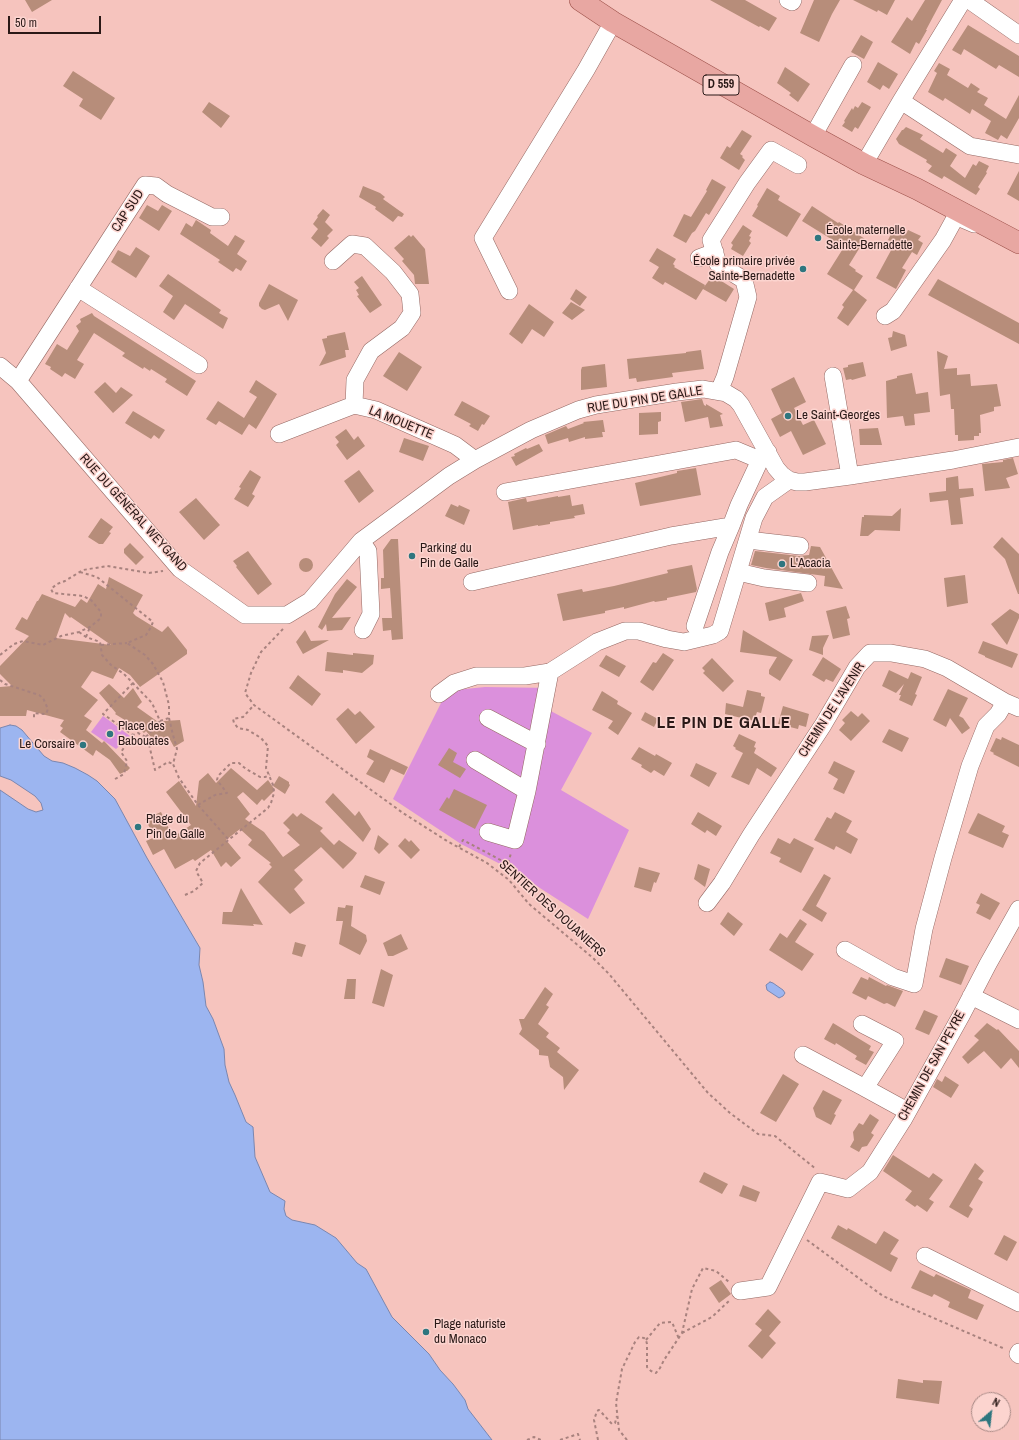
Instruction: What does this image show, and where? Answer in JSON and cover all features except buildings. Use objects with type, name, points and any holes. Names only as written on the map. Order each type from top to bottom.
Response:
[{"type":"main road","name":"D 559","points":[[580,0],[613,22],[813,136],[864,164],[917,189],[1011,239]]},
{"type":"main road","name":"D 559","points":[[864,164],[913,198],[1019,255]]},
{"type":"street","points":[[788,0],[792,2],[793,0]]},
{"type":"street","points":[[864,164],[900,101],[964,0]]},
{"type":"street","points":[[969,0],[1019,35]]},
{"type":"street","points":[[509,291],[483,238],[582,77],[613,22]]},
{"type":"street","points":[[813,136],[853,65]]},
{"type":"street","points":[[900,101],[970,146],[1018,154]]},
{"type":"street","points":[[719,391],[725,377],[748,297],[744,280],[718,264],[707,255],[711,240],[747,183],[771,150],[798,165]]},
{"type":"street","name":"CAP SUD","points":[[18,381],[144,185],[156,186],[167,194],[212,217],[221,216]]},
{"type":"street","points":[[885,316],[893,312],[943,240],[956,218],[960,218],[1011,239]]},
{"type":"street","points":[[333,261],[352,244],[365,246],[393,272],[410,294],[412,313],[402,328],[371,351],[355,380],[354,405]]},
{"type":"street","points":[[78,288],[199,365]]},
{"type":"street","name":"RUE DU GÉNÉRAL WEYGAND","points":[[0,366],[18,381],[180,569],[245,615],[287,615],[310,601]]},
{"type":"street","points":[[833,376],[850,476]]},
{"type":"street","name":"RUE DU PIN DE GALLE","points":[[310,601],[361,541],[449,476],[475,460],[531,430],[578,410],[596,405],[677,392],[703,390],[726,393],[736,399],[741,406],[764,456],[782,475],[789,480]]},
{"type":"street","name":"LA MOUETTE","points":[[279,434],[354,405],[376,410],[455,445],[475,460]]},
{"type":"street","points":[[439,694],[454,682],[476,676],[525,676],[550,672],[597,642],[625,631],[639,631],[667,640],[684,642],[713,635],[720,631],[754,518],[765,497],[789,480],[805,482],[850,476],[953,460],[1019,447]]},
{"type":"street","points":[[506,492],[736,450],[764,456],[739,505],[720,552],[695,626]]},
{"type":"street","points":[[472,582],[671,536],[731,526]]},
{"type":"street","points":[[748,540],[800,546]]},
{"type":"street","points":[[361,541],[368,551],[371,614],[363,630]]},
{"type":"street","points":[[738,572],[764,578],[808,583]]},
{"type":"street","name":"CHEMIN DE L'AVENIR","points":[[707,903],[722,884],[755,829],[823,725],[856,667],[870,653],[891,653],[925,659],[947,668],[1012,705]]},
{"type":"street","points":[[488,832],[515,840],[527,791],[550,672]]},
{"type":"street","points":[[845,950],[893,977],[914,984],[924,929],[970,766],[986,726],[998,714],[1012,705]]},
{"type":"street","points":[[488,718],[536,744]]},
{"type":"street","points":[[475,760],[527,791]]},
{"type":"street","name":"CHEMIN DE SAN PEYRE","points":[[820,1182],[848,1189],[870,1172],[907,1111],[1019,909]]},
{"type":"street","points":[[971,996],[1019,1020]]},
{"type":"street","points":[[862,1024],[895,1041],[865,1088]]},
{"type":"street","points":[[803,1056],[907,1111]]},
{"type":"street","points":[[740,1292],[768,1287],[820,1182]]},
{"type":"street","points":[[925,1256],[1019,1303]]},
{"type":"path","points":[[0,655],[14,644],[22,641],[43,645],[61,636],[79,632],[90,627],[101,618],[101,612],[91,600],[79,595],[53,593],[51,589],[57,584],[83,570],[107,566],[149,574],[180,569]]},
{"type":"path","points":[[80,572],[97,577],[153,622],[146,635],[128,643],[101,645]]},
{"type":"path","points":[[86,637],[90,627]]},
{"type":"path","name":"SENTIER DES DOUANIERS","points":[[285,627],[261,652],[251,673],[245,693],[254,705],[403,813],[486,863],[509,880],[529,904],[593,958],[609,974],[708,1093],[730,1113],[758,1134],[775,1136],[817,1170],[825,1174],[820,1182]]},
{"type":"path","points":[[79,632],[86,637],[100,642],[102,655],[111,665],[124,674],[152,703],[160,721]]},
{"type":"path","points":[[128,643],[145,655],[154,664],[164,682],[169,705],[169,718],[176,745],[173,764],[179,778],[198,805],[229,840]]},
{"type":"path","points":[[0,680],[5,684],[39,695],[43,698],[48,709],[46,714],[34,713],[34,720]]},
{"type":"path","points":[[133,683],[103,714],[133,735]]},
{"type":"path","points":[[185,895],[194,891],[203,882],[196,871],[200,863],[268,808],[274,793],[274,785],[266,768],[268,746],[260,738],[248,730],[238,728],[233,719],[243,717],[254,705]]},
{"type":"path","points":[[146,737],[160,721],[169,718]]},
{"type":"path","points":[[115,779],[124,774],[127,761],[121,752],[133,735],[138,733],[146,737],[148,740],[155,770],[168,762],[173,764]]},
{"type":"path","points":[[198,805],[215,795],[227,793],[217,780],[218,776],[231,763],[239,763],[260,777],[270,776]]},
{"type":"path","points":[[459,848],[463,840],[508,864],[515,840]]},
{"type":"path","points":[[796,1231],[883,1296],[1018,1354]]},
{"type":"path","points":[[679,1339],[672,1322],[660,1323],[646,1340],[647,1367],[651,1371],[656,1373],[679,1339],[682,1333],[692,1289],[703,1268],[716,1271],[740,1292],[712,1317],[682,1333]]},
{"type":"path","points":[[627,1440],[619,1430],[616,1403],[622,1369],[639,1337],[646,1340]]},
{"type":"path","points":[[598,1440],[594,1420],[597,1411],[599,1410],[612,1424],[615,1423],[617,1415]]},
{"type":"path","points":[[560,1440],[578,1434],[580,1440]]},
{"type":"path","points":[[527,1440],[534,1437],[541,1440]]},
{"type":"shaded area","points":[[485,687],[551,688],[547,709],[592,733],[561,790],[629,830],[588,919],[512,870],[461,844],[393,799],[442,701],[455,690]]},
{"type":"shaded area","name":"Place des Babouates","points":[[103,716],[130,736],[116,749],[91,732]]},
{"type":"water","points":[[10,725],[16,726],[22,730],[44,756],[52,761],[63,763],[88,775],[97,781],[115,799],[147,858],[200,948],[199,965],[206,1006],[213,1019],[224,1049],[225,1065],[229,1082],[246,1122],[253,1127],[255,1157],[270,1192],[285,1201],[284,1209],[286,1216],[292,1220],[315,1225],[336,1238],[357,1263],[366,1269],[392,1317],[429,1354],[465,1400],[468,1409],[492,1440],[0,1440],[0,790],[28,809],[36,812],[43,810],[41,803],[35,796],[11,780],[0,776],[0,728]]},
{"type":"water","points":[[770,982],[783,990],[785,993],[783,996],[779,998],[767,990],[766,985]]},
{"type":"place","name":"École maternelle Sainte-Bernadette","points":[[818,238]]},
{"type":"place","name":"École primaire privée Sainte-Bernadette","points":[[803,269]]},
{"type":"place","name":"Le Saint-Georges","points":[[788,416]]},
{"type":"place","name":"Parking du Pin de Galle","points":[[412,556]]},
{"type":"place","name":"L'Acacia","points":[[782,564]]},
{"type":"place","name":"Place des Babouates","points":[[110,734]]},
{"type":"place","name":"Le Corsaire","points":[[83,745]]},
{"type":"place","name":"Plage du Pin de Galle","points":[[138,827]]},
{"type":"place","name":"Plage naturiste du Monaco","points":[[426,1332]]},
{"type":"district","name":"LE PIN DE GALLE","points":[[724,723]]}]
